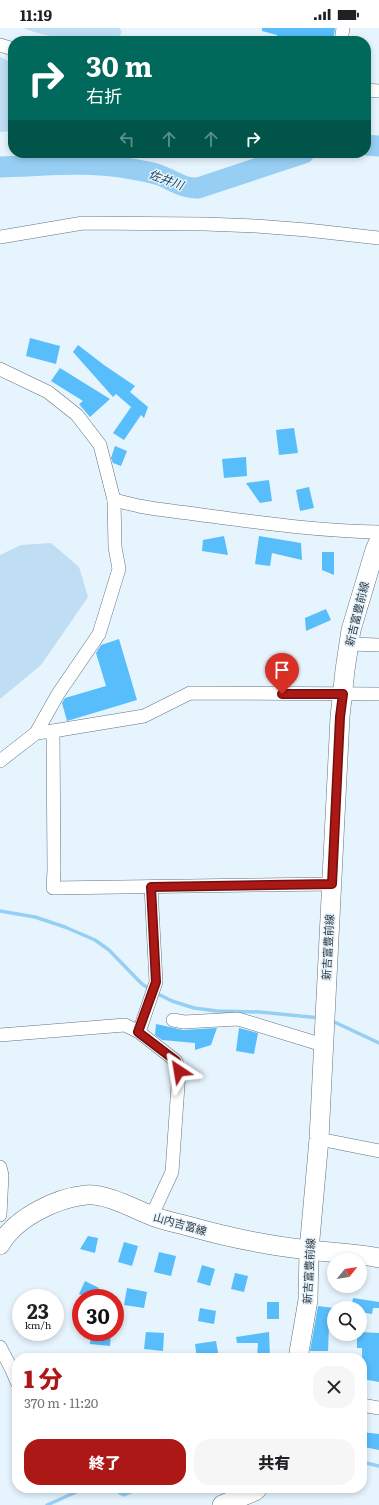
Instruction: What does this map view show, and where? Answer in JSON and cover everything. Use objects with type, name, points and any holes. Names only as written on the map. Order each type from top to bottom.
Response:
[{"type":"main road","name":"新吉富豊前線","points":[[299,1353],[308,1300],[309,1250],[319,1139],[340,717],[351,630],[379,541]]},
{"type":"main road","name":"山内吉富線","points":[[3,1234],[26,1218],[52,1203],[64,1199],[88,1195],[112,1199],[152,1216],[216,1234],[309,1250],[362,1254],[379,1258]]},
{"type":"main road","points":[[222,1505],[250,1493]]},
{"type":"street","points":[[0,237],[83,223],[256,226],[379,238]]},
{"type":"street","points":[[0,369],[48,392],[77,416],[100,445],[114,500],[115,547],[118,568],[99,634],[58,694],[36,732],[0,761]]},
{"type":"street","points":[[114,500],[156,509],[270,523],[351,531],[379,532]]},
{"type":"street","points":[[349,644],[379,645]]},
{"type":"street","points":[[36,732],[53,731],[144,716],[190,693],[379,694]]},
{"type":"street","points":[[53,731],[53,888],[332,884]]},
{"type":"street","points":[[138,1032],[156,982],[151,887]]},
{"type":"street","points":[[173,1020],[184,1022],[238,1019],[323,1045]]},
{"type":"street","points":[[0,1035],[125,1025],[138,1032],[176,1061],[179,1071],[172,1172],[152,1216]]},
{"type":"street","points":[[319,1139],[379,1151]]},
{"type":"street","points":[[0,1167],[2,1175],[0,1215]]},
{"type":"street","points":[[0,1347],[12,1368]]},
{"type":"street","points":[[367,1406],[379,1408]]},
{"type":"shaded area","points":[[23,28],[119,28],[122,32],[119,36],[52,36]]},
{"type":"shaded area","points":[[0,57],[8,61],[8,131],[0,132]]},
{"type":"shaded area","points":[[51,543],[79,567],[88,597],[41,665],[0,699],[0,555],[21,545]]},
{"type":"building","points":[[262,28],[335,28],[334,36],[277,36],[262,31]]},
{"type":"building","points":[[30,338],[60,346],[56,364],[26,356]]},
{"type":"building","points":[[78,345],[135,386],[130,392],[148,407],[144,418],[141,415],[124,440],[113,433],[131,407],[116,394],[113,397],[73,352]]},
{"type":"building","points":[[60,368],[110,399],[90,417],[79,404],[83,401],[51,381]]},
{"type":"building","points":[[294,428],[298,453],[279,455],[276,430]]},
{"type":"building","points":[[115,446],[127,451],[121,466],[113,463],[111,458]]},
{"type":"building","points":[[246,457],[247,476],[224,478],[222,459]]},
{"type":"building","points":[[269,480],[272,501],[260,503],[246,483]]},
{"type":"building","points":[[309,487],[314,508],[300,511],[296,490]]},
{"type":"building","points":[[224,536],[228,555],[202,551],[203,540]]},
{"type":"building","points":[[259,536],[301,543],[302,560],[272,553],[270,566],[255,564]]},
{"type":"building","points":[[322,552],[334,552],[334,575],[322,570]]},
{"type":"building","points":[[326,609],[331,620],[306,631],[305,618]]},
{"type":"building","points":[[119,639],[137,700],[67,721],[62,703],[65,698],[106,686],[96,653],[101,645]]},
{"type":"building","points":[[156,1024],[183,1030],[217,1028],[211,1045],[195,1050],[195,1043],[162,1040],[155,1035]]},
{"type":"building","points":[[239,1028],[258,1033],[254,1054],[236,1051]]},
{"type":"building","points":[[88,1236],[98,1238],[95,1253],[80,1249]]},
{"type":"building","points":[[124,1242],[138,1246],[132,1266],[118,1262]]},
{"type":"building","points":[[159,1252],[176,1256],[171,1276],[154,1272]]},
{"type":"building","points":[[202,1265],[215,1269],[210,1286],[197,1282]]},
{"type":"building","points":[[235,1273],[248,1276],[244,1292],[231,1289]]},
{"type":"building","points":[[85,1281],[99,1288],[98,1289],[81,1289]]},
{"type":"building","points":[[127,1288],[147,1292],[144,1308],[124,1305]]},
{"type":"building","points":[[353,1298],[379,1302],[379,1308],[373,1308],[372,1314],[367,1313],[367,1301],[352,1301]]},
{"type":"building","points":[[267,1302],[279,1302],[279,1319],[267,1319]]},
{"type":"building","points":[[318,1306],[327,1307],[328,1351],[310,1351]]},
{"type":"building","points":[[200,1308],[216,1311],[214,1324],[198,1321]]},
{"type":"building","points":[[146,1332],[164,1333],[163,1351],[144,1349]]},
{"type":"building","points":[[269,1332],[270,1353],[257,1353],[258,1343],[237,1343],[236,1337]]},
{"type":"building","points":[[367,1332],[379,1333],[379,1382],[367,1380],[367,1353],[362,1353],[362,1348],[357,1348],[357,1341],[367,1341]]},
{"type":"building","points":[[90,1341],[110,1341],[110,1346],[90,1344]]},
{"type":"building","points":[[216,1341],[218,1353],[196,1353],[195,1344]]},
{"type":"building","points":[[367,1433],[379,1434],[379,1450],[367,1448]]},
{"type":"waterway","name":"佐井川","points":[[371,145],[379,146]]},
{"type":"waterway","name":"佐井川","points":[[0,167],[63,164],[110,166],[151,172],[183,186],[198,188],[289,158]]},
{"type":"waterway","points":[[0,911],[35,917],[65,927],[95,940],[109,950],[142,984],[172,1001],[194,1008],[217,1011],[260,1012],[320,1018]]},
{"type":"waterway","points":[[330,1020],[379,1043]]},
{"type":"waterway","points":[[367,1463],[379,1466]]},
{"type":"waterway","points":[[47,1505],[74,1493]]},
{"type":"waterway","points":[[120,1493],[124,1495],[129,1493]]},
{"type":"route","points":[[179,1071],[176,1061],[138,1032],[156,982],[151,887],[332,884],[340,717],[343,694],[282,694]]}]
